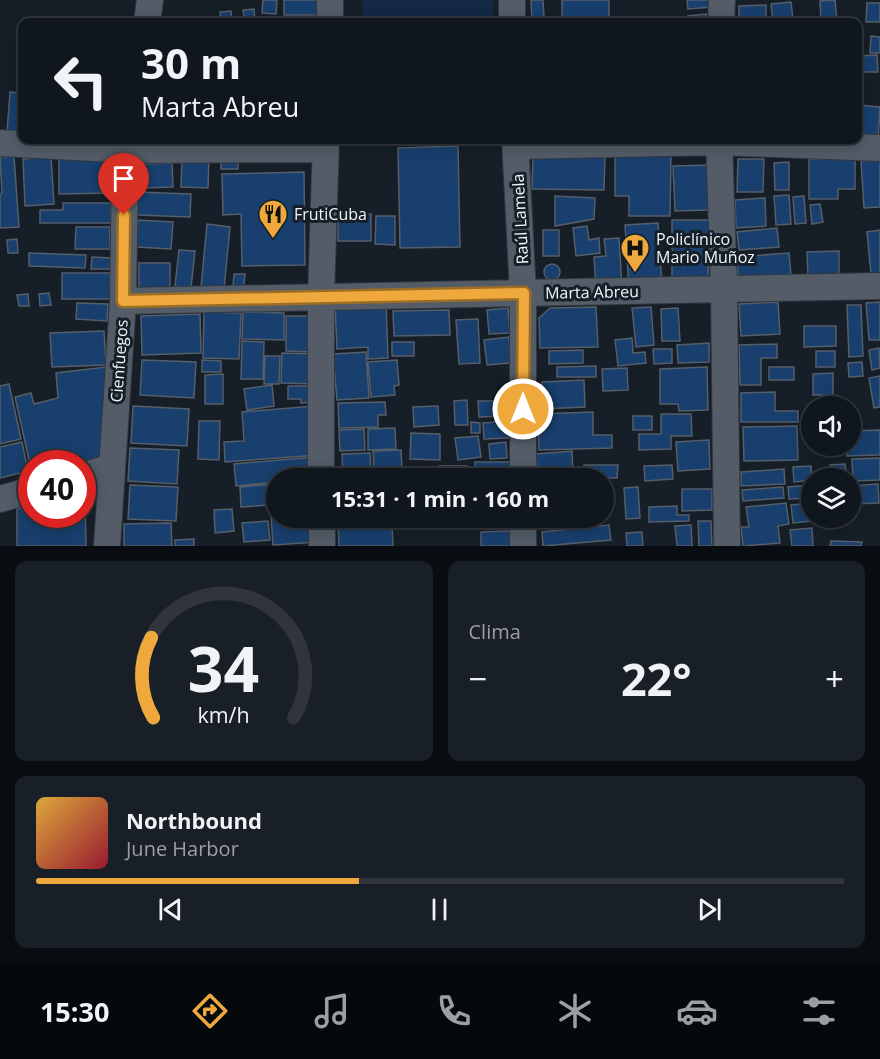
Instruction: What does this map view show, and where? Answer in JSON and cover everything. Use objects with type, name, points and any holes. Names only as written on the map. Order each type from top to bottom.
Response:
[{"type":"street","points":[[148,18],[150,0]]},
{"type":"street","points":[[330,0],[330,18]]},
{"type":"street","points":[[512,0],[512,18]]},
{"type":"street","points":[[721,18],[722,0]]},
{"type":"street","points":[[0,143],[18,143]]},
{"type":"street","points":[[64,144],[326,144],[321,297],[321,468]]},
{"type":"street","name":"Raúl Lamela","points":[[515,144],[524,293],[523,468]]},
{"type":"street","points":[[719,144],[728,546]]},
{"type":"street","points":[[788,144],[880,148]]},
{"type":"street","name":"Cienfuegos","points":[[107,546],[123,301],[125,173],[129,145]]},
{"type":"street","name":"Marta Abreu","points":[[123,301],[880,286]]},
{"type":"street","points":[[96,472],[112,467]]},
{"type":"street","points":[[0,499],[18,494]]},
{"type":"street","points":[[322,528],[322,546]]},
{"type":"street","points":[[523,528],[523,546]]},
{"type":"shaded area","points":[[362,0],[493,0],[494,18],[363,18]]},
{"type":"building","points":[[263,0],[277,0],[276,14],[262,13]]},
{"type":"building","points":[[284,0],[319,0],[319,15],[284,15]]},
{"type":"building","points":[[531,0],[543,0],[544,18],[532,18]]},
{"type":"building","points":[[562,0],[609,0],[609,18],[562,18]]},
{"type":"building","points":[[687,0],[712,0],[712,7],[688,9]]},
{"type":"building","points":[[835,0],[837,18],[821,18],[820,1]]},
{"type":"building","points":[[791,2],[793,18],[773,18],[771,4]]},
{"type":"building","points":[[867,3],[880,3],[880,22],[866,22]]},
{"type":"building","points":[[766,5],[766,18],[739,18],[739,6]]},
{"type":"building","points":[[254,9],[255,18],[244,18],[243,10]]},
{"type":"building","points":[[231,11],[232,18],[221,18],[220,12]]},
{"type":"building","points":[[706,14],[706,18],[688,18],[688,16]]},
{"type":"building","points":[[871,36],[880,37],[880,53],[870,53]]},
{"type":"building","points":[[877,55],[878,72],[862,72],[862,56]]},
{"type":"building","points":[[10,92],[18,93],[18,134],[7,133]]},
{"type":"building","points":[[862,105],[880,107],[878,140],[862,138]]},
{"type":"building","points":[[458,146],[460,247],[400,248],[398,148]]},
{"type":"building","points":[[14,156],[19,227],[0,228],[0,194],[2,193],[0,157]]},
{"type":"building","points":[[221,156],[238,156],[238,169],[221,169]]},
{"type":"building","points":[[533,156],[605,157],[604,190],[532,189]]},
{"type":"building","points":[[615,156],[671,156],[670,216],[629,216],[629,196],[615,196]]},
{"type":"building","points":[[51,157],[54,204],[25,206],[23,159]]},
{"type":"building","points":[[182,157],[209,158],[208,188],[181,187]]},
{"type":"building","points":[[59,159],[109,159],[109,193],[59,194]]},
{"type":"building","points":[[738,159],[764,159],[763,192],[737,192]]},
{"type":"building","points":[[809,159],[855,160],[855,189],[838,189],[838,199],[809,199]]},
{"type":"building","points":[[880,160],[880,207],[864,208],[861,161]]},
{"type":"building","points":[[789,162],[789,190],[775,190],[774,163]]},
{"type":"building","points":[[172,163],[173,187],[144,188],[144,164]]},
{"type":"building","points":[[709,165],[711,210],[675,211],[673,166]]},
{"type":"building","name":"FrutiCuba","points":[[304,172],[305,265],[242,266],[241,214],[223,215],[222,174]]},
{"type":"building","points":[[138,192],[191,194],[190,217],[137,215]]},
{"type":"building","points":[[789,195],[791,224],[776,225],[774,196]]},
{"type":"building","points":[[555,196],[595,198],[594,219],[555,226]]},
{"type":"building","points":[[804,196],[806,223],[795,224],[793,197]]},
{"type":"building","points":[[765,198],[766,226],[736,228],[735,200]]},
{"type":"building","points":[[63,203],[111,203],[111,223],[40,223],[40,210],[63,210]]},
{"type":"building","points":[[820,204],[823,222],[812,224],[810,205]]},
{"type":"building","points":[[338,214],[371,214],[371,241],[338,241]]},
{"type":"building","points":[[376,216],[395,216],[395,245],[375,244]]},
{"type":"building","points":[[138,220],[173,222],[171,249],[136,247]]},
{"type":"building","points":[[672,220],[709,220],[708,281],[672,281]]},
{"type":"building","points":[[658,223],[662,286],[629,288],[625,225]]},
{"type":"building","points":[[207,224],[230,227],[224,289],[201,287]]},
{"type":"building","points":[[587,226],[589,240],[599,238],[600,253],[576,256],[573,228]]},
{"type":"building","points":[[76,227],[110,227],[110,249],[75,249]]},
{"type":"building","points":[[777,228],[779,247],[739,250],[737,232]]},
{"type":"building","points":[[543,230],[559,230],[559,256],[543,256]]},
{"type":"building","points":[[880,230],[880,273],[871,274],[867,232]]},
{"type":"building","points":[[619,238],[622,287],[596,289],[594,257],[606,256],[604,239]]},
{"type":"building","points":[[17,239],[18,253],[8,253],[7,240]]},
{"type":"building","points":[[179,250],[195,251],[191,288],[175,286]]},
{"type":"building","points":[[839,251],[839,275],[808,276],[807,252]]},
{"type":"building","points":[[29,253],[86,255],[85,268],[29,266]]},
{"type":"building","points":[[789,253],[791,275],[738,279],[737,257]]},
{"type":"building","points":[[92,257],[111,258],[110,269],[91,269]]},
{"type":"building","points":[[139,263],[170,263],[170,290],[139,289]]},
{"type":"building","points":[[549,264],[555,264],[560,272],[558,278],[549,280],[544,275],[544,269]]},
{"type":"building","points":[[62,273],[110,273],[110,299],[62,299]]},
{"type":"building","points":[[234,274],[245,274],[244,286],[233,286]]},
{"type":"building","points":[[49,293],[51,305],[40,306],[39,294]]},
{"type":"building","points":[[28,294],[29,306],[19,306],[17,295]]},
{"type":"building","points":[[386,302],[388,358],[368,359],[368,347],[337,349],[335,304]]},
{"type":"building","points":[[778,302],[780,334],[741,336],[739,304]]},
{"type":"building","points":[[880,302],[880,340],[869,340],[866,303]]},
{"type":"building","points":[[77,303],[108,304],[107,321],[76,319]]},
{"type":"building","points":[[847,305],[861,305],[863,356],[849,357]]},
{"type":"building","points":[[596,307],[598,347],[540,348],[539,318],[550,308]]},
{"type":"building","points":[[651,307],[654,345],[636,347],[632,308]]},
{"type":"building","points":[[508,308],[510,333],[489,334],[487,310]]},
{"type":"building","points":[[678,308],[680,341],[662,341],[661,309]]},
{"type":"building","points":[[449,310],[450,335],[394,336],[393,311]]},
{"type":"building","points":[[204,312],[241,313],[239,359],[203,358]]},
{"type":"building","points":[[243,312],[284,313],[284,340],[242,339]]},
{"type":"building","points":[[200,314],[201,353],[142,355],[141,316]]},
{"type":"building","points":[[286,316],[315,316],[314,352],[286,351]]},
{"type":"building","points":[[478,319],[480,363],[459,364],[456,320]]},
{"type":"building","points":[[804,326],[836,326],[836,346],[804,347]]},
{"type":"building","points":[[104,331],[106,365],[52,367],[50,333]]},
{"type":"building","points":[[509,337],[511,363],[487,365],[484,340]]},
{"type":"building","points":[[632,338],[633,353],[645,352],[646,363],[618,366],[615,340]]},
{"type":"building","points":[[242,341],[264,342],[263,379],[241,379]]},
{"type":"building","points":[[392,342],[414,342],[414,356],[392,356]]},
{"type":"building","points":[[709,343],[709,362],[678,363],[677,345]]},
{"type":"building","points":[[777,344],[777,358],[761,358],[761,385],[740,385],[739,345]]},
{"type":"building","points":[[879,348],[880,368],[872,370],[869,350]]},
{"type":"building","points":[[653,349],[672,349],[672,363],[654,364]]},
{"type":"building","points":[[583,350],[583,363],[549,364],[549,351]]},
{"type":"building","points":[[816,351],[835,351],[835,367],[816,367]]},
{"type":"building","points":[[366,352],[369,398],[337,400],[333,354]]},
{"type":"building","points":[[282,353],[318,354],[317,384],[281,383]]},
{"type":"building","points":[[265,356],[280,356],[279,384],[264,384]]},
{"type":"building","points":[[142,360],[196,362],[194,398],[140,395]]},
{"type":"building","points":[[202,360],[221,361],[221,372],[202,372]]},
{"type":"building","points":[[397,360],[399,385],[394,386],[395,395],[371,397],[368,362]]},
{"type":"building","points":[[862,362],[863,376],[849,377],[848,363]]},
{"type":"building","points":[[596,366],[596,377],[557,377],[557,367]]},
{"type":"building","points":[[106,367],[103,458],[96,460],[96,450],[27,450],[15,397],[31,393],[34,404],[58,398],[56,373]]},
{"type":"building","points":[[707,367],[708,410],[679,411],[678,404],[660,404],[660,369]]},
{"type":"building","points":[[769,367],[794,367],[794,380],[769,380]]},
{"type":"building","points":[[627,368],[628,390],[603,391],[602,369]]},
{"type":"building","points":[[833,373],[833,395],[813,395],[813,374]]},
{"type":"building","points":[[223,374],[223,404],[205,404],[205,375]]},
{"type":"building","points":[[880,376],[880,407],[874,408],[869,378]]},
{"type":"building","points":[[584,380],[585,407],[542,409],[542,382]]},
{"type":"building","points":[[9,384],[21,439],[0,444],[0,386]]},
{"type":"building","points":[[272,385],[274,406],[247,410],[244,389]]},
{"type":"building","points":[[288,386],[319,386],[319,402],[301,403],[301,399],[288,399]]},
{"type":"building","points":[[775,392],[775,411],[798,411],[798,422],[741,422],[741,393]]},
{"type":"building","points":[[467,400],[468,425],[455,425],[454,401]]},
{"type":"building","points":[[478,401],[508,401],[509,416],[479,417]]},
{"type":"building","points":[[385,402],[386,415],[378,415],[378,427],[339,428],[338,403]]},
{"type":"building","points":[[133,406],[189,409],[187,446],[131,443]]},
{"type":"building","points":[[314,406],[318,455],[225,462],[224,442],[244,441],[242,412]]},
{"type":"building","points":[[438,406],[439,425],[414,427],[413,407]]},
{"type":"building","points":[[593,412],[593,435],[612,435],[612,448],[539,450],[538,414]]},
{"type":"building","points":[[661,414],[691,414],[692,436],[671,436],[671,449],[639,450],[639,434],[661,434]]},
{"type":"building","points":[[633,416],[652,416],[652,430],[633,430]]},
{"type":"building","points":[[199,421],[220,421],[219,460],[198,459]]},
{"type":"building","points":[[511,421],[512,438],[484,439],[483,423]]},
{"type":"building","points":[[471,422],[480,423],[480,433],[471,433]]},
{"type":"building","points":[[797,426],[798,460],[744,461],[743,427]]},
{"type":"building","points":[[395,428],[396,449],[368,450],[368,429]]},
{"type":"building","points":[[364,429],[365,450],[340,451],[339,430]]},
{"type":"building","points":[[880,430],[880,455],[861,456],[861,431]]},
{"type":"building","points":[[411,433],[440,434],[440,460],[410,459]]},
{"type":"building","points":[[478,436],[481,457],[458,460],[455,438]]},
{"type":"building","points":[[709,440],[710,469],[678,471],[676,442]]},
{"type":"building","points":[[22,442],[24,450],[18,450],[18,474],[0,478],[0,447]]},
{"type":"building","points":[[506,442],[507,458],[490,459],[489,444]]},
{"type":"building","points":[[130,448],[179,450],[177,484],[128,481]]},
{"type":"building","points":[[401,450],[402,468],[374,468],[373,451]]},
{"type":"building","points":[[572,451],[573,468],[537,468],[536,454]]},
{"type":"building","points":[[370,453],[371,468],[343,468],[342,454]]},
{"type":"building","points":[[314,457],[315,468],[266,468],[266,483],[236,486],[234,464]]},
{"type":"building","points":[[880,458],[880,480],[861,481],[861,468],[852,468],[852,459]]},
{"type":"building","points":[[475,462],[511,462],[511,468],[475,468]]},
{"type":"building","points":[[845,464],[846,468],[830,468],[830,465]]},
{"type":"building","points":[[584,465],[618,465],[617,478],[614,478],[614,468],[584,468]]},
{"type":"building","points":[[672,465],[673,479],[645,481],[644,466]]},
{"type":"building","points":[[439,466],[467,466],[467,468],[439,468]]},
{"type":"building","points":[[811,466],[811,468],[801,468],[801,481],[794,482],[793,467]]},
{"type":"building","points":[[784,469],[785,484],[741,486],[741,472]]},
{"type":"building","points":[[878,484],[879,503],[861,504],[861,485]]},
{"type":"building","points":[[130,485],[178,487],[176,521],[128,519]]},
{"type":"building","points":[[266,485],[266,505],[241,507],[240,487]]},
{"type":"building","points":[[801,486],[801,498],[789,499],[788,487]]},
{"type":"building","points":[[638,487],[640,518],[626,519],[624,488]]},
{"type":"building","points":[[783,487],[784,498],[743,501],[742,490]]},
{"type":"building","points":[[682,489],[712,489],[712,510],[682,511]]},
{"type":"building","points":[[786,503],[789,524],[778,526],[780,543],[743,546],[741,527],[749,527],[746,507]]},
{"type":"building","points":[[801,504],[801,522],[793,523],[791,505]]},
{"type":"building","points":[[677,506],[677,515],[689,515],[689,521],[649,522],[649,507]]},
{"type":"building","points":[[17,509],[18,528],[86,528],[86,546],[17,546]]},
{"type":"building","points":[[232,509],[234,531],[215,533],[214,510]]},
{"type":"building","points":[[266,521],[270,540],[244,542],[242,523]]},
{"type":"building","points":[[698,521],[711,521],[712,546],[699,546]]},
{"type":"building","points":[[171,523],[172,546],[124,546],[124,524]]},
{"type":"building","points":[[691,525],[692,546],[677,546],[675,526]]},
{"type":"building","points":[[272,528],[316,528],[317,542],[273,545]]},
{"type":"building","points":[[338,528],[392,528],[393,546],[339,546]]},
{"type":"building","points":[[609,528],[611,540],[543,546],[542,532]]},
{"type":"building","points":[[812,528],[813,546],[792,546],[790,530]]},
{"type":"building","points":[[510,531],[511,546],[481,546],[481,532]]},
{"type":"building","points":[[642,532],[643,546],[627,546],[626,533]]},
{"type":"building","points":[[194,539],[194,546],[175,546],[175,540]]},
{"type":"building","points":[[831,541],[862,542],[861,546],[830,546]]},
{"type":"place","name":"FrutiCuba","points":[[273,240]]},
{"type":"place","name":"Policlínico Mario Muñoz","points":[[635,274]]},
{"type":"route","points":[[124,215],[123,301],[524,293],[523,409]]}]
